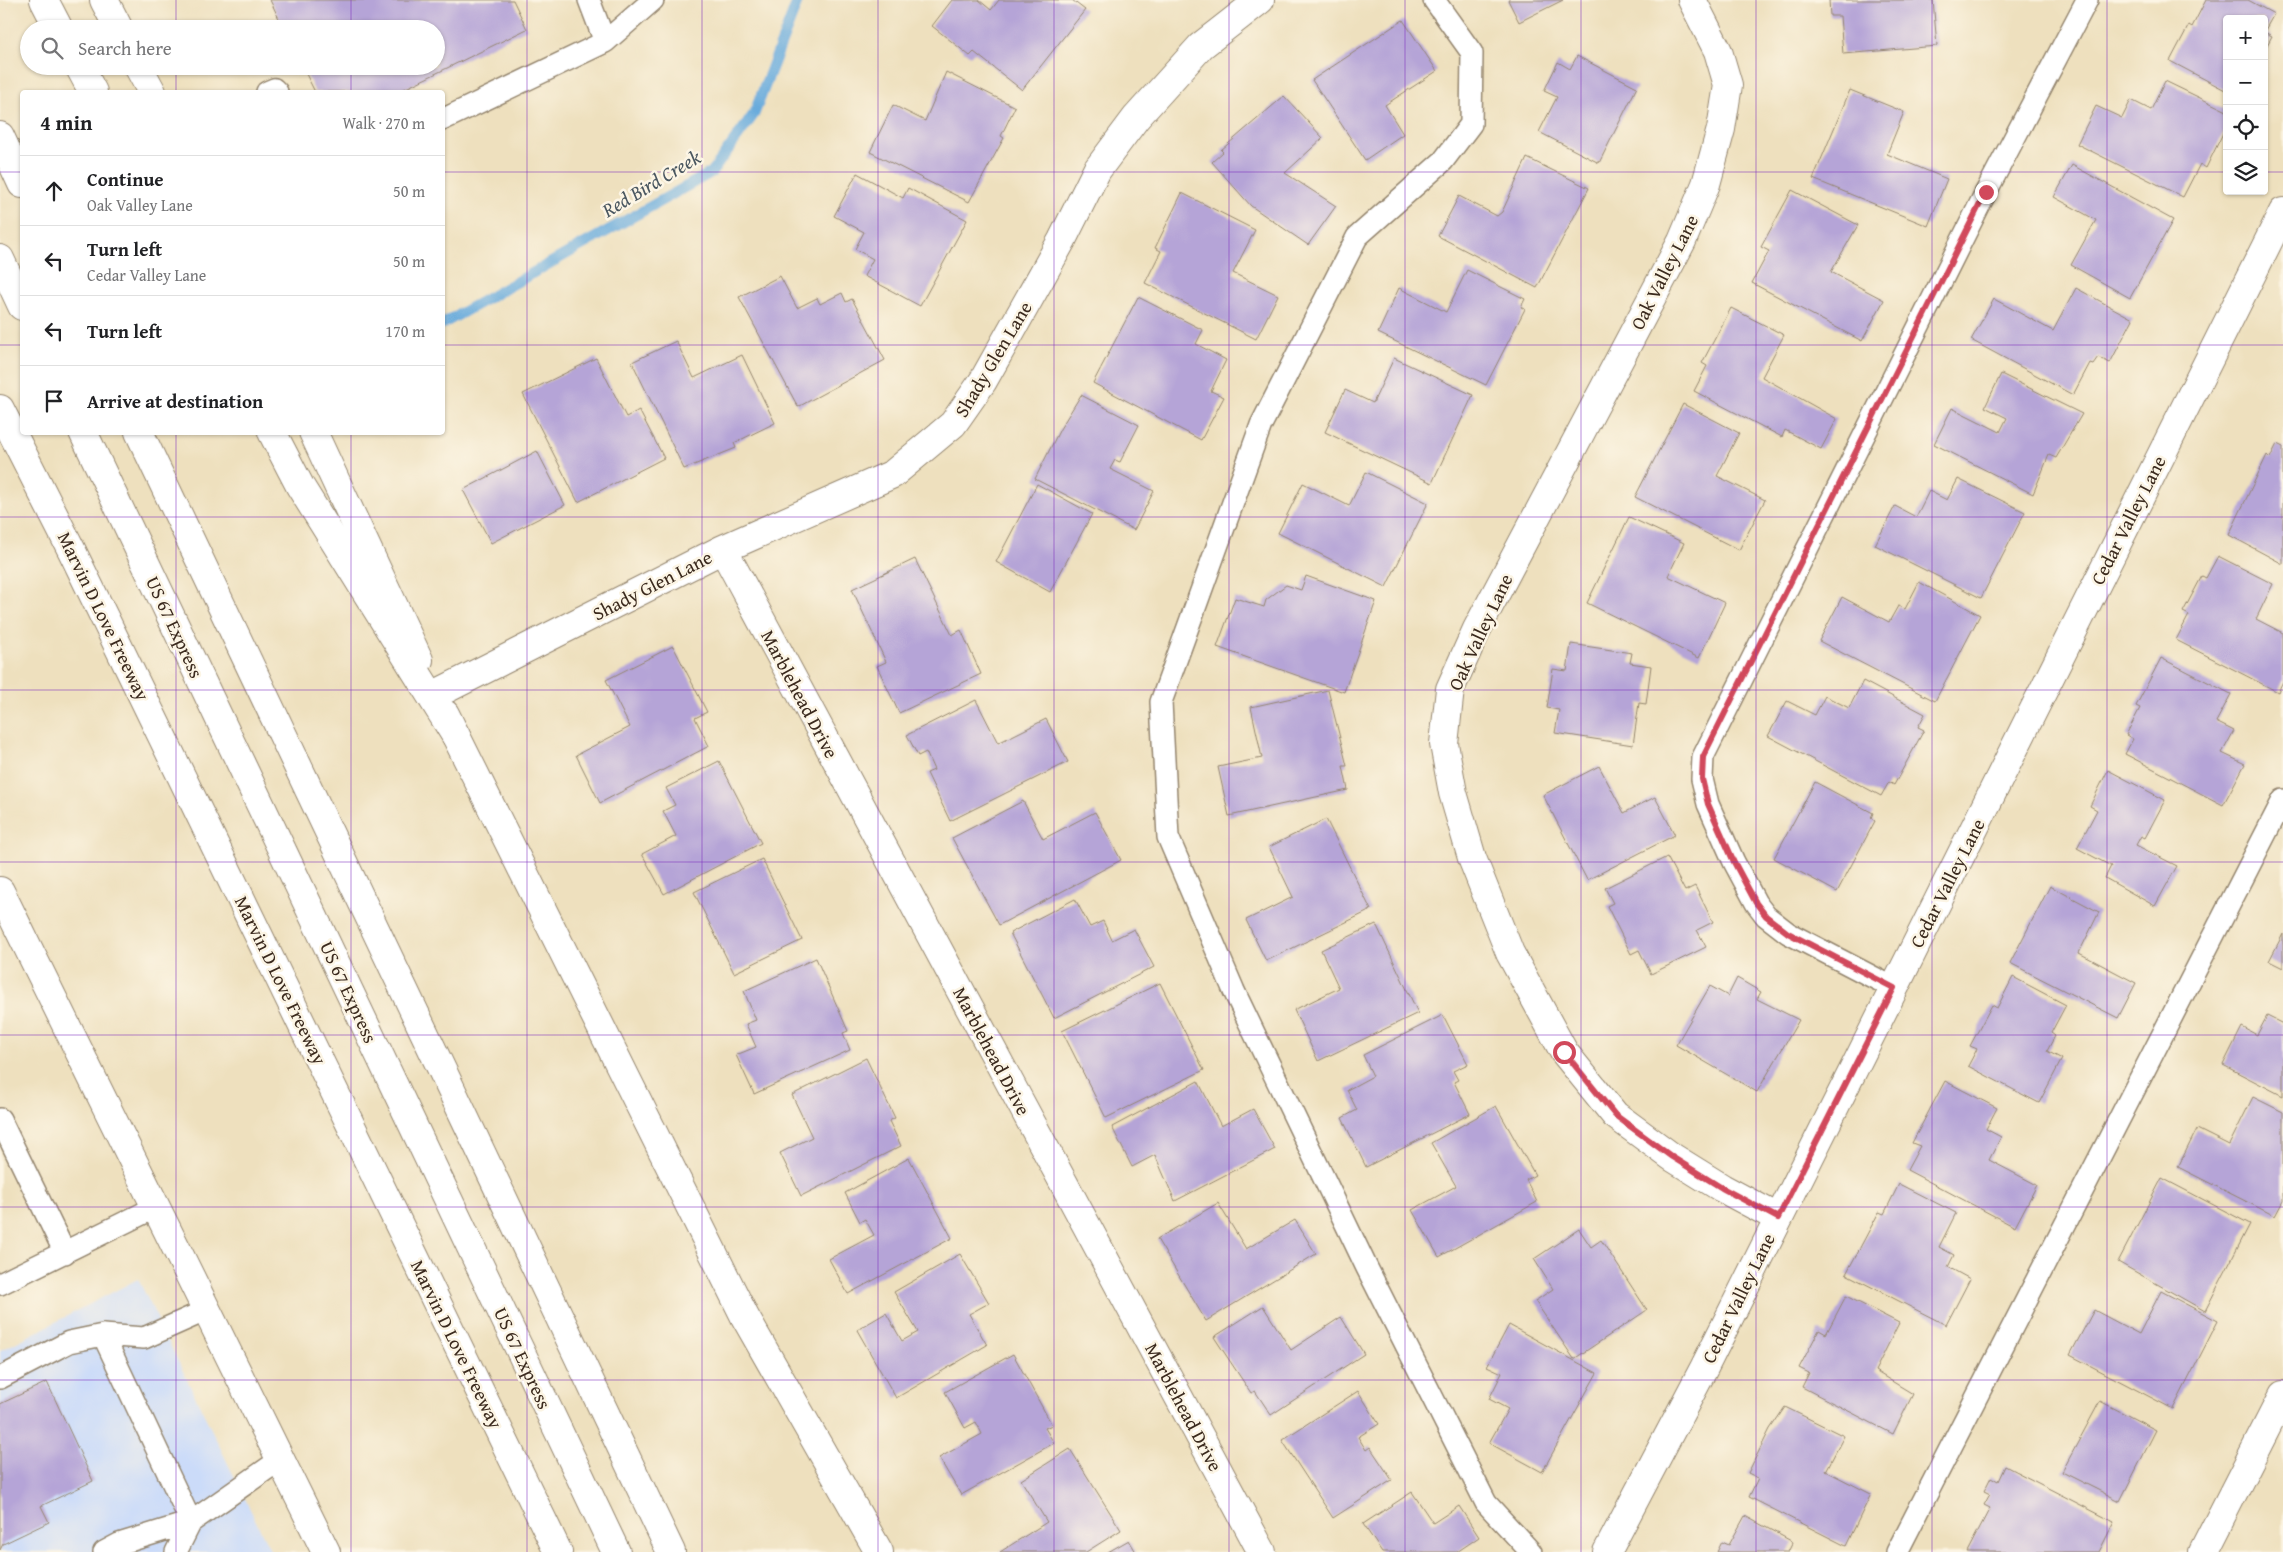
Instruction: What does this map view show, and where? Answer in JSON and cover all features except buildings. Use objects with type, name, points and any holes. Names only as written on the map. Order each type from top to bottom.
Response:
[{"type":"main road","points":[[44,0],[54,20]]},
{"type":"main road","points":[[104,0],[114,20]]},
{"type":"main road","name":"Shady Glen Lane","points":[[436,694],[722,549],[893,474],[953,424],[983,381],[1062,240],[1098,170],[1136,118],[1201,46],[1260,0]]},
{"type":"main road","name":"Oak Valley Lane","points":[[1692,0],[1718,51],[1728,85],[1721,129],[1706,184],[1682,240],[1477,629],[1450,690],[1444,744],[1453,793],[1472,858],[1510,953],[1564,1052],[1615,1115],[1672,1157],[1722,1188],[1778,1218]]},
{"type":"main road","points":[[84,75],[92,90]]},
{"type":"main road","points":[[143,75],[151,90]]},
{"type":"main road","points":[[0,136],[20,180]]},
{"type":"main road","name":"Cedar Valley Lane","points":[[1608,1552],[1704,1368],[2283,212]]},
{"type":"main road","points":[[0,259],[20,302]]},
{"type":"main road","name":"Marvin D Love Freeway","points":[[0,409],[72,551],[558,1552]]},
{"type":"main road","name":"US 67 Express","points":[[84,435],[616,1552]]},
{"type":"main road","points":[[140,435],[671,1552]]},
{"type":"main road","points":[[274,435],[300,486],[456,736]]},
{"type":"main road","points":[[314,435],[456,736],[745,1317],[879,1552]]},
{"type":"main road","name":"Marblehead Drive","points":[[722,549],[1262,1552]]},
{"type":"main road","points":[[0,891],[326,1552]]},
{"type":"main road","points":[[2203,1552],[2283,1395]]},
{"type":"lane","points":[[590,0],[605,42]]},
{"type":"lane","points":[[445,119],[605,42],[653,0]]},
{"type":"lane","points":[[1434,0],[1472,53],[1471,124],[1443,161],[1357,237],[1261,425],[1161,702],[1168,837],[1234,991],[1367,1268],[1486,1503],[1532,1552]]},
{"type":"lane","points":[[1894,988],[1788,933],[1766,916],[1756,903],[1734,862],[1708,804],[1702,779],[1703,757],[1986,192],[2087,0]]},
{"type":"lane","points":[[1896,1552],[2283,800]]},
{"type":"lane","points":[[0,1119],[65,1252]]},
{"type":"lane","points":[[0,1284],[156,1207]]},
{"type":"lane","points":[[0,1378],[69,1342],[103,1335],[144,1338],[207,1310]]},
{"type":"lane","points":[[103,1335],[190,1522],[176,1552]]},
{"type":"lane","points":[[104,1552],[119,1544],[190,1522],[281,1459]]},
{"type":"shaded area","points":[[138,1279],[271,1552],[0,1552],[0,1351]]},
{"type":"waterway","name":"Red Bird Creek","points":[[445,322],[712,172],[754,114],[798,0]]},
{"type":"route","points":[[1564,1052],[1615,1115],[1672,1157],[1722,1188],[1778,1218],[1894,988],[1788,933],[1766,916],[1756,903],[1734,862],[1708,804],[1702,779],[1703,757],[1986,192]]}]
